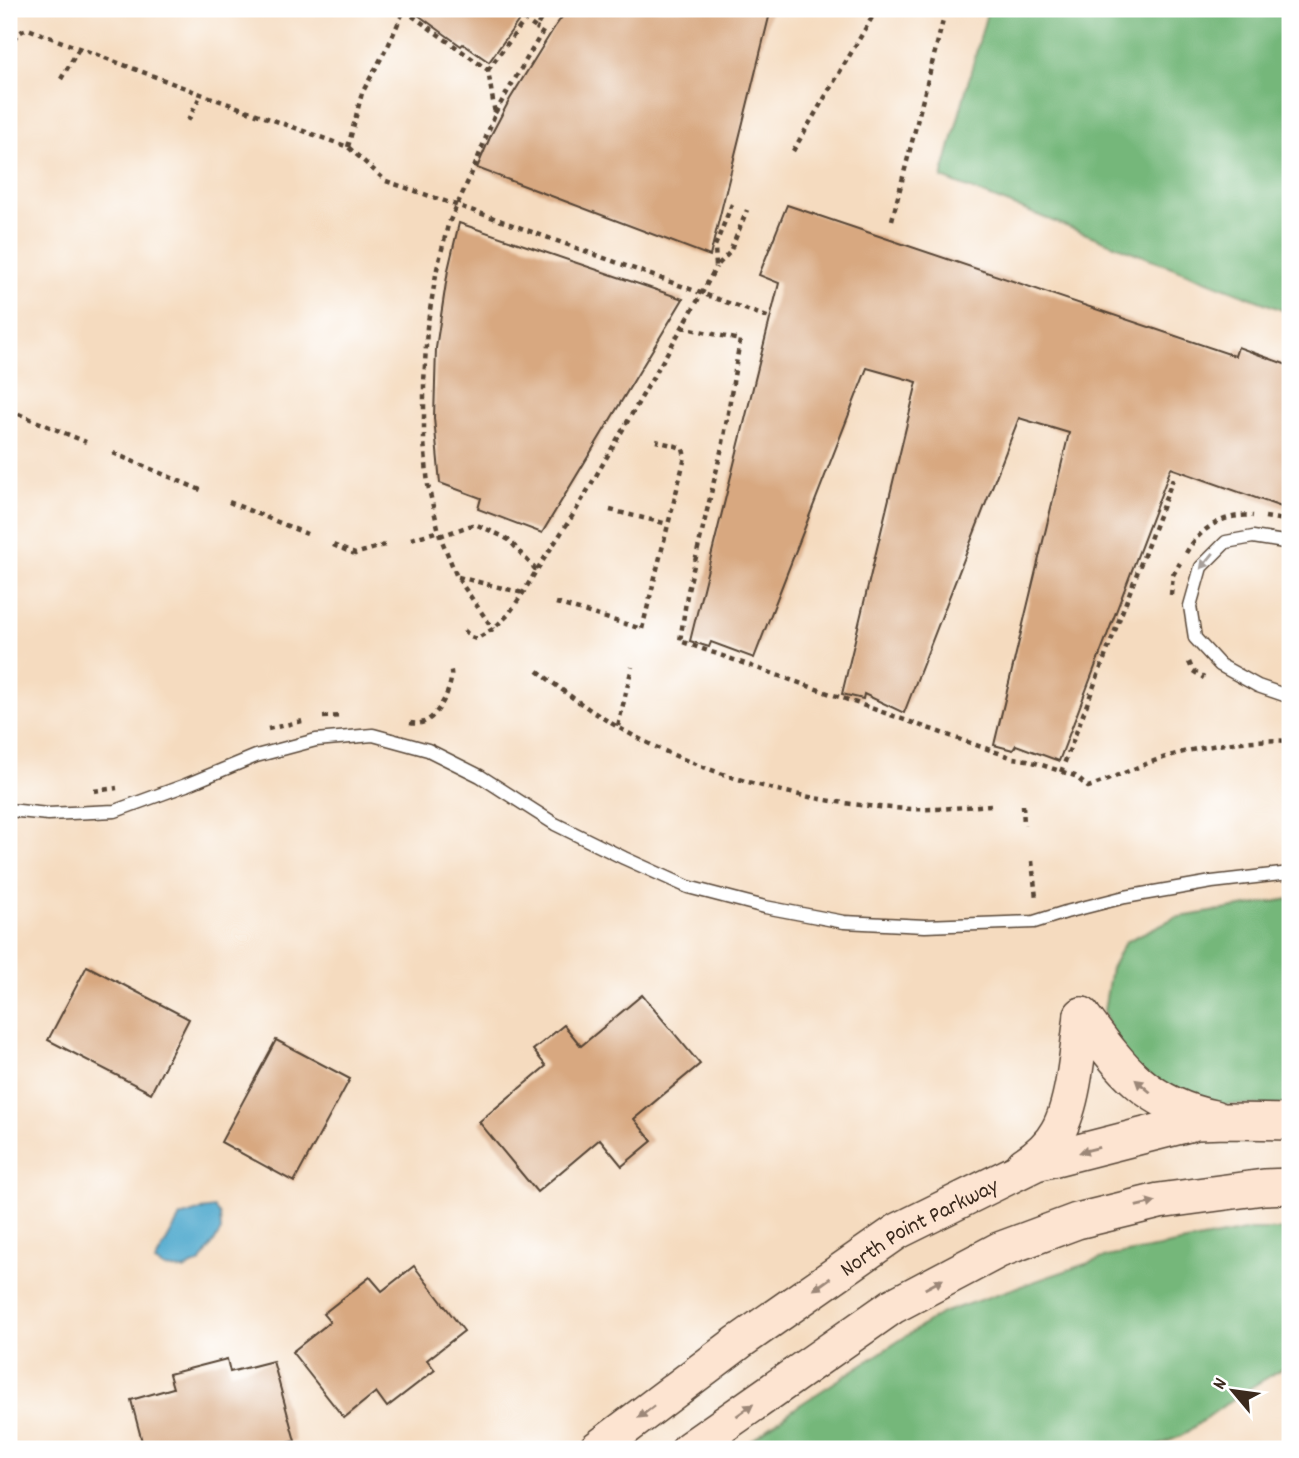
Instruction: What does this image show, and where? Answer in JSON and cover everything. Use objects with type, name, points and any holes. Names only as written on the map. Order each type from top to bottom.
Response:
[{"type":"street","points":[[1001,1180],[1041,1153],[1058,1131],[1066,1112],[1082,1014],[1125,1070],[1147,1090],[1167,1103],[1191,1113],[1227,1121]]},
{"type":"street","name":"North Point Parkway","points":[[597,1449],[739,1342],[898,1231],[1036,1163],[1196,1122],[1290,1122]]},
{"type":"street","points":[[689,1449],[893,1306],[999,1250],[1077,1221],[1159,1201],[1290,1186]]},
{"type":"lane","points":[[1290,543],[1253,537],[1226,542],[1201,567],[1190,606],[1195,638],[1220,665],[1258,686],[1290,697]]},
{"type":"lane","points":[[9,810],[48,814],[115,811],[256,756],[316,740],[373,735],[428,750],[480,776],[555,824],[688,887],[765,907],[844,922],[925,926],[1034,922],[1125,897],[1212,882],[1290,873]]},
{"type":"path","points":[[348,147],[362,93],[389,44],[404,9],[488,70],[495,114]]},
{"type":"path","points":[[536,28],[546,9]]},
{"type":"path","points":[[793,151],[877,9]]},
{"type":"path","points":[[892,220],[946,9]]},
{"type":"path","points":[[488,70],[525,20],[543,32],[495,114],[448,225],[437,269],[426,341],[424,442],[428,485],[440,533],[457,577],[493,629]]},
{"type":"path","points":[[9,48],[14,37],[20,31],[28,29],[79,47],[348,147],[386,181],[769,318]]},
{"type":"path","points":[[61,79],[79,47]]},
{"type":"path","points":[[188,121],[201,94]]},
{"type":"path","points":[[716,267],[715,246],[732,204]]},
{"type":"path","points":[[464,630],[477,639],[493,629],[508,615],[523,593],[575,512],[716,267],[730,252],[747,210]]},
{"type":"path","points":[[682,327],[740,340],[723,443],[687,595],[680,641],[1013,758],[1075,776],[1088,787],[1163,758],[1200,749],[1225,744],[1290,741]]},
{"type":"path","points":[[9,410],[86,442]]},
{"type":"path","points":[[556,603],[642,629],[685,457],[683,449],[656,441]]},
{"type":"path","points":[[113,453],[202,491]]},
{"type":"path","points":[[1061,772],[1173,480]]},
{"type":"path","points":[[229,502],[307,534]]},
{"type":"path","points":[[610,510],[668,524]]},
{"type":"path","points":[[1170,598],[1173,575],[1193,540],[1219,520],[1246,515],[1290,522]]},
{"type":"path","points":[[411,539],[475,524],[509,540],[536,571]]},
{"type":"path","points":[[333,545],[355,554],[385,545]]},
{"type":"path","points":[[457,577],[523,593]]},
{"type":"path","points":[[1188,661],[1194,671],[1204,678]]},
{"type":"path","points":[[618,726],[632,667]]},
{"type":"path","points":[[538,671],[590,710],[655,747],[750,782],[801,795],[855,804],[910,809],[990,806]]},
{"type":"path","points":[[1023,805],[1024,825]]},
{"type":"path","points":[[1032,861],[1036,898]]},
{"type":"green space","points":[[988,9],[1290,9],[1290,313],[942,178]]},
{"type":"green space","points":[[1290,899],[1290,1106],[1212,1104],[1154,1088],[1114,1045],[1104,1010],[1111,968],[1125,942],[1174,918]]},
{"type":"green space","points":[[1250,1230],[1290,1230],[1290,1364],[1240,1394],[1181,1436],[1149,1449],[740,1449],[798,1406],[942,1313],[1106,1257]]},
{"type":"water","points":[[214,1208],[220,1215],[221,1231],[201,1262],[184,1270],[165,1268],[155,1262],[180,1217]]},
{"type":"building","points":[[416,9],[527,9],[489,62],[463,44],[461,46],[414,12]]},
{"type":"building","points":[[568,9],[771,9],[710,256],[477,168],[510,99]]},
{"type":"building","points":[[787,205],[1235,356],[1238,347],[1290,366],[1290,510],[1171,468],[1059,761],[1016,745],[1013,750],[994,745],[1069,433],[1019,418],[904,713],[864,694],[863,699],[842,694],[917,382],[867,368],[754,658],[711,642],[709,647],[690,641],[779,283],[759,275]]},
{"type":"building","points":[[459,223],[683,299],[542,533],[478,509],[481,498],[440,483],[434,418],[436,348],[448,270]]},
{"type":"building","points":[[87,966],[189,1019],[151,1093],[48,1040]]},
{"type":"building","points":[[642,995],[700,1064],[634,1119],[652,1141],[622,1166],[600,1139],[537,1192],[479,1122],[546,1066],[533,1050],[564,1025],[581,1046]]},
{"type":"building","points":[[276,1040],[350,1079],[294,1182],[221,1142]]},
{"type":"building","points":[[414,1266],[464,1331],[427,1360],[435,1370],[387,1407],[376,1392],[344,1418],[292,1352],[330,1322],[323,1314],[370,1277],[382,1291]]},
{"type":"building","points":[[227,1359],[230,1372],[273,1361],[295,1441],[264,1449],[144,1449],[131,1400],[173,1388],[169,1374]]}]
